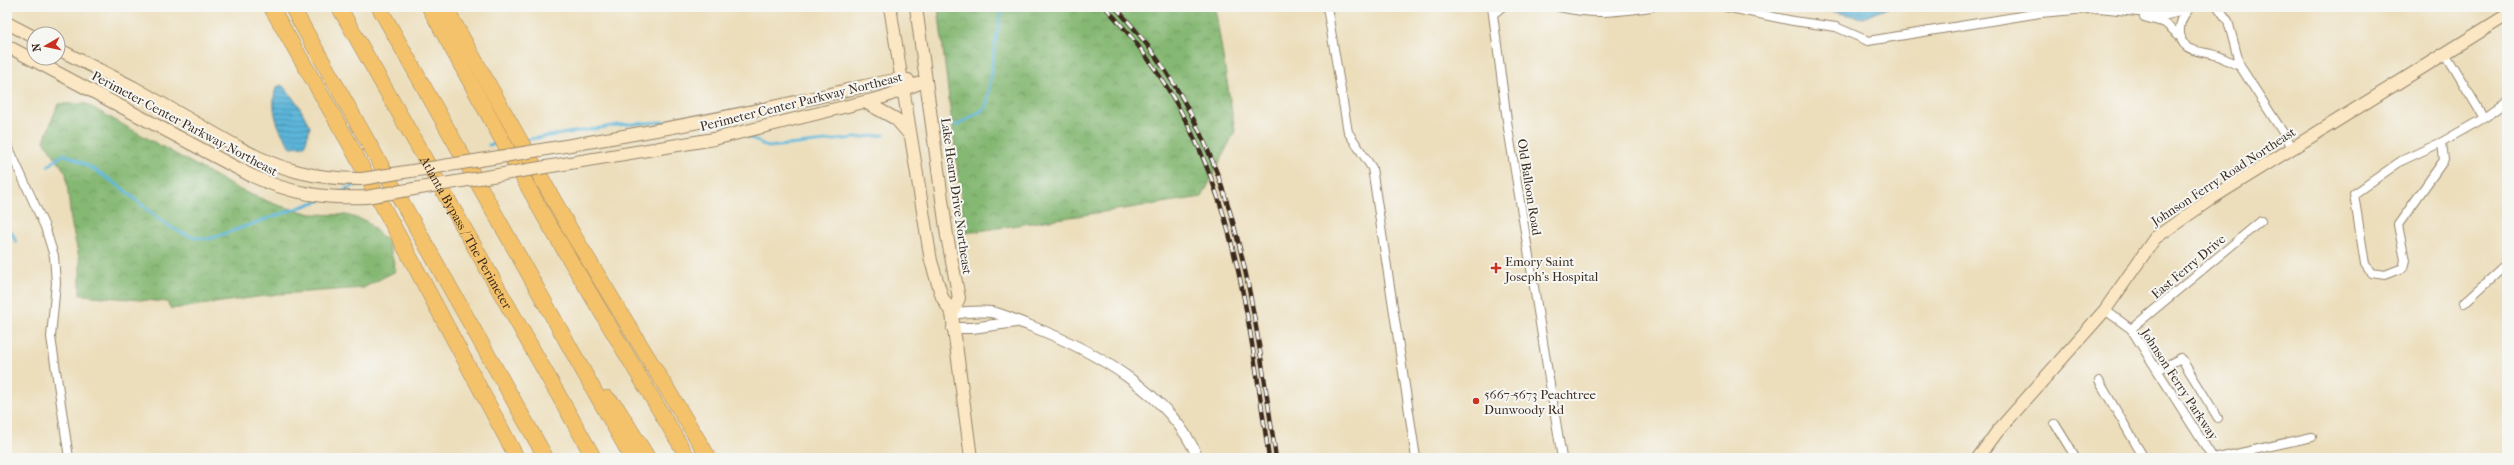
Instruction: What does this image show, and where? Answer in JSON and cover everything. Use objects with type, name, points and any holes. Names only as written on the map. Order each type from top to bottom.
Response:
[{"type":"highway","points":[[271,7],[348,141],[517,458]]},
{"type":"highway","name":"Atlanta Bypass / The Perimeter","points":[[339,7],[594,458]]},
{"type":"highway","points":[[379,7],[632,458]]},
{"type":"highway","points":[[429,7],[544,216],[688,458]]},
{"type":"highway","points":[[445,7],[574,236],[709,458]]},
{"type":"highway","points":[[296,11],[546,458]]},
{"type":"highway","points":[[590,381],[617,408],[648,458]]},
{"type":"highway","points":[[654,402],[693,458]]},
{"type":"main road","points":[[890,7],[902,92],[931,261],[942,297],[952,314]]},
{"type":"main road","name":"Lake Hearn Drive Northeast","points":[[916,7],[947,236],[959,298],[952,314],[952,328],[971,458]]},
{"type":"main road","name":"Johnson Ferry Road Northeast","points":[[1978,458],[1997,432],[2104,310],[2155,238],[2212,198],[2507,15]]},
{"type":"main road","points":[[7,23],[26,33]]},
{"type":"main road","name":"Perimeter Center Parkway Northeast","points":[[7,46],[250,175],[284,189],[317,197],[366,197],[714,139],[866,102],[902,92],[925,81]]},
{"type":"main road","name":"Perimeter Center Parkway Northeast","points":[[66,53],[133,87],[238,147],[297,173],[331,178],[361,178],[622,136],[730,116],[900,79],[925,81]]},
{"type":"main road","points":[[866,102],[896,119],[909,134]]},
{"type":"street","points":[[1327,7],[1348,132],[1372,168],[1416,458]]},
{"type":"street","points":[[1493,10],[1502,7]]},
{"type":"street","points":[[1559,7],[1582,12],[1608,14],[1651,7]]},
{"type":"street","points":[[1726,7],[1793,21],[1836,27],[1868,41],[2040,13],[2099,8],[2167,15],[2190,9]]},
{"type":"street","points":[[2218,7],[2228,21],[2240,66],[2293,148]]},
{"type":"street","points":[[2181,38],[2181,22],[2190,9]]},
{"type":"street","name":"Old Balloon Road","points":[[1493,10],[1508,128],[1562,458]]},
{"type":"street","points":[[2130,12],[2165,23],[2192,51],[2220,56],[2240,66]]},
{"type":"street","points":[[2445,53],[2484,118]]},
{"type":"street","points":[[2442,142],[2444,160],[2398,225],[2405,260],[2403,268],[2385,275],[2371,273],[2365,264],[2354,194],[2401,160],[2442,142],[2484,118],[2507,101]]},
{"type":"street","points":[[7,144],[45,227],[54,256],[56,282],[51,337],[68,458]]},
{"type":"street","name":"East Ferry Drive","points":[[2131,329],[2261,221]]},
{"type":"street","points":[[2464,303],[2507,264]]},
{"type":"street","name":"Johnson Ferry Parkway","points":[[2104,310],[2131,329],[2213,458]]},
{"type":"street","points":[[952,314],[992,312],[1018,321],[1089,351],[1120,371],[1180,425],[1198,458]]},
{"type":"street","points":[[952,328],[972,328],[1018,321]]},
{"type":"street","points":[[2158,370],[2181,358],[2218,418]]},
{"type":"street","points":[[2099,381],[2144,458]]},
{"type":"street","points":[[2055,424],[2076,458]]},
{"type":"street","points":[[2218,458],[2312,437]]},
{"type":"green space","points":[[938,7],[1215,7],[1235,131],[1202,197],[965,233]]},
{"type":"green space","points":[[58,104],[86,104],[240,190],[277,205],[311,214],[346,215],[366,221],[388,242],[396,271],[363,288],[279,294],[171,309],[167,302],[80,295],[80,262],[71,221],[66,173],[44,141]]},
{"type":"water","points":[[1811,7],[1890,7],[1863,18]]},
{"type":"water","points":[[282,85],[298,104],[310,127],[305,146],[291,147],[282,133],[276,119],[274,111],[274,95],[276,87]]},
{"type":"waterway","points":[[956,126],[986,108],[997,32],[1003,7]]},
{"type":"waterway","points":[[524,140],[618,125],[677,121]]},
{"type":"waterway","points":[[721,123],[735,129]]},
{"type":"waterway","points":[[746,135],[768,147],[884,135]]},
{"type":"waterway","points":[[489,145],[499,143]]},
{"type":"waterway","points":[[48,166],[64,154],[71,157],[92,168],[119,186],[171,228],[195,237],[209,239],[321,200]]},
{"type":"waterway","points":[[339,192],[360,183]]},
{"type":"waterway","points":[[7,229],[12,233],[16,242]]},
{"type":"waterway","points":[[7,306],[11,296],[8,287]]},
{"type":"railway","points":[[1105,7],[1147,58],[1180,109],[1205,163],[1224,218],[1239,275],[1250,334],[1269,458]]},
{"type":"railway","points":[[1115,7],[1156,57],[1188,108],[1213,162],[1232,218],[1246,276],[1257,335],[1276,458]]},
{"type":"place","name":"Emory Saint Joseph's Hospital","points":[[1496,268]]},
{"type":"place","name":"5667-5673 Peachtree Dunwoody Rd","points":[[1476,401]]}]
